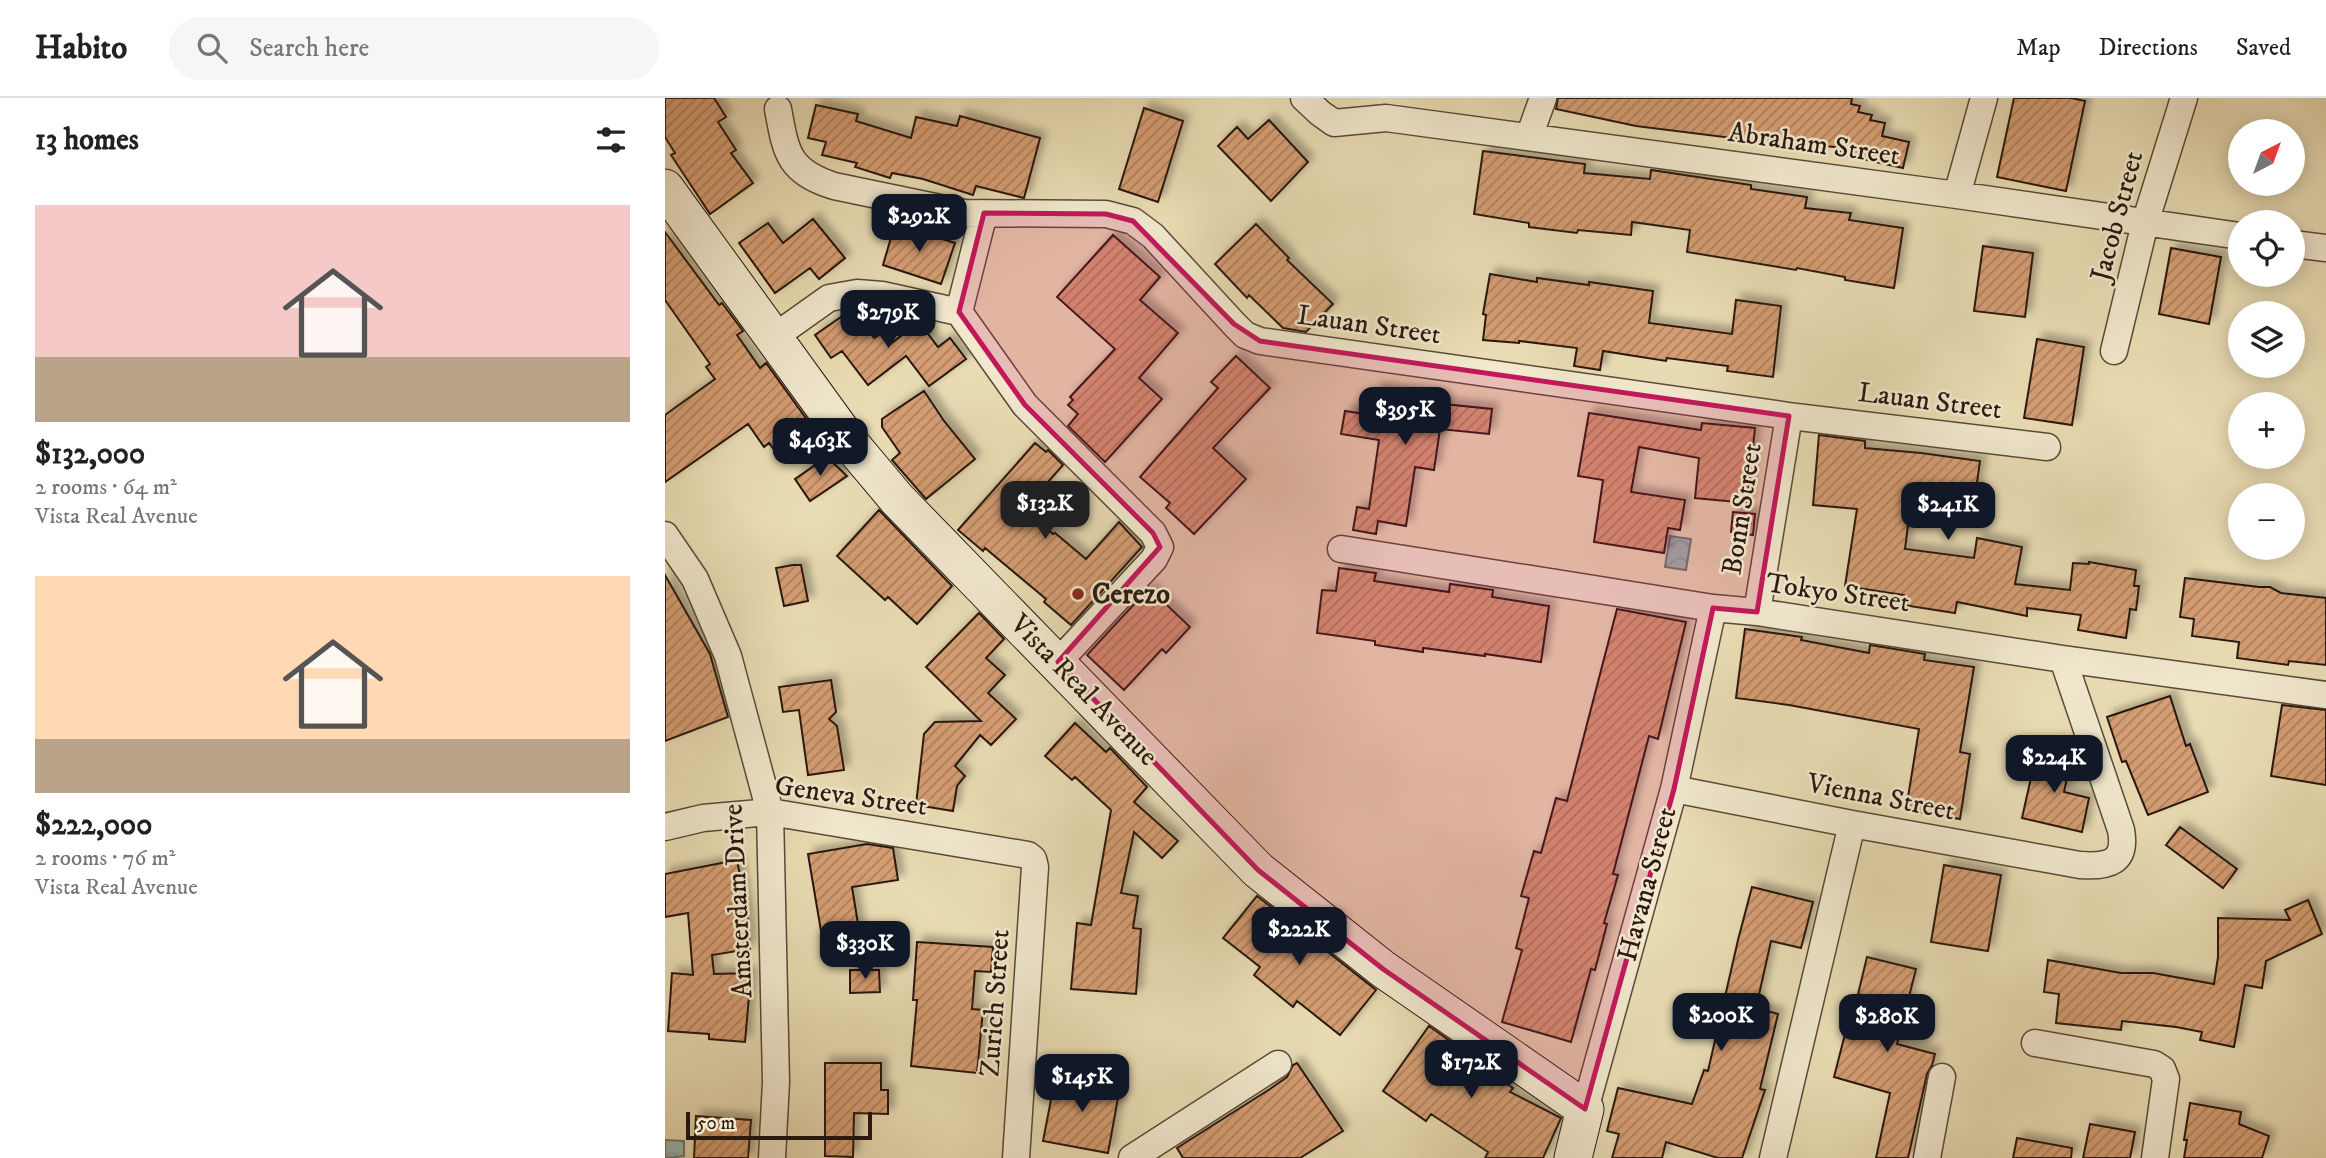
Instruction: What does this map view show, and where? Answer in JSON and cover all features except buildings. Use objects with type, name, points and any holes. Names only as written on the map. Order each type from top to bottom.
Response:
[{"type":"street","name":"Abraham Street","points":[[1304,98],[1334,123],[1386,118],[2228,234]]},
{"type":"street","points":[[1529,137],[1543,98]]},
{"type":"street","points":[[1957,195],[1984,98]]},
{"type":"street","name":"Jacob Street","points":[[2114,351],[2145,223],[2184,98]]},
{"type":"street","name":"Lauan Street","points":[[778,109],[785,148],[801,170],[816,180],[834,186],[964,213],[1106,214],[1133,221],[1153,236],[1245,335],[1260,341],[1789,416],[2047,447]]},
{"type":"street","name":"Vista Real Avenue","points":[[665,188],[850,443],[897,499],[1258,870],[1383,969],[1585,1109]]},
{"type":"street","points":[[959,312],[984,213]]},
{"type":"street","points":[[2305,245],[2326,248]]},
{"type":"street","points":[[774,337],[829,298],[857,293],[882,295],[959,312],[1025,405],[1153,533],[1160,547],[1154,558],[1058,662]]},
{"type":"street","name":"Bonn Street","points":[[1757,612],[1789,416]]},
{"type":"street","name":"Amsterdam Drive","points":[[665,535],[695,579],[729,656],[770,812],[776,1082],[772,1158]]},
{"type":"street","name":"Tokyo Street","points":[[1341,549],[1713,608],[1757,612],[2063,659],[2326,695]]},
{"type":"street","name":"Havana Street","points":[[1573,1158],[1674,789],[1713,608]]},
{"type":"street","name":"Vienna Street","points":[[1674,789],[2080,865],[2098,866],[2112,863],[2121,852],[2121,830],[2063,659]]},
{"type":"street","name":"Geneva Street","points":[[665,827],[703,818],[770,812],[1028,855]]},
{"type":"street","points":[[1773,1158],[1852,824]]},
{"type":"street","name":"Zurich Street","points":[[1016,1158],[1035,867],[1033,859],[1028,855]]},
{"type":"street","points":[[2035,1043],[2154,1065],[2162,1069],[2166,1079],[2155,1158]]},
{"type":"street","points":[[1132,1158],[1278,1064]]},
{"type":"street","points":[[1927,1158],[1942,1077]]},
{"type":"highlighted area","points":[[984,213],[1106,214],[1133,221],[1234,324],[1260,341],[1789,416],[1757,612],[1713,608],[1674,789],[1585,1109],[1383,969],[1258,870],[1058,662],[1160,547],[1153,533],[1025,405],[959,312]]},
{"type":"water","points":[[1670,536],[1691,539],[1686,570],[1665,567]]},
{"type":"water","points":[[665,1140],[684,1141],[684,1156],[665,1158]]},
{"type":"place","name":"Cerezo","points":[[1078,594]]}]
